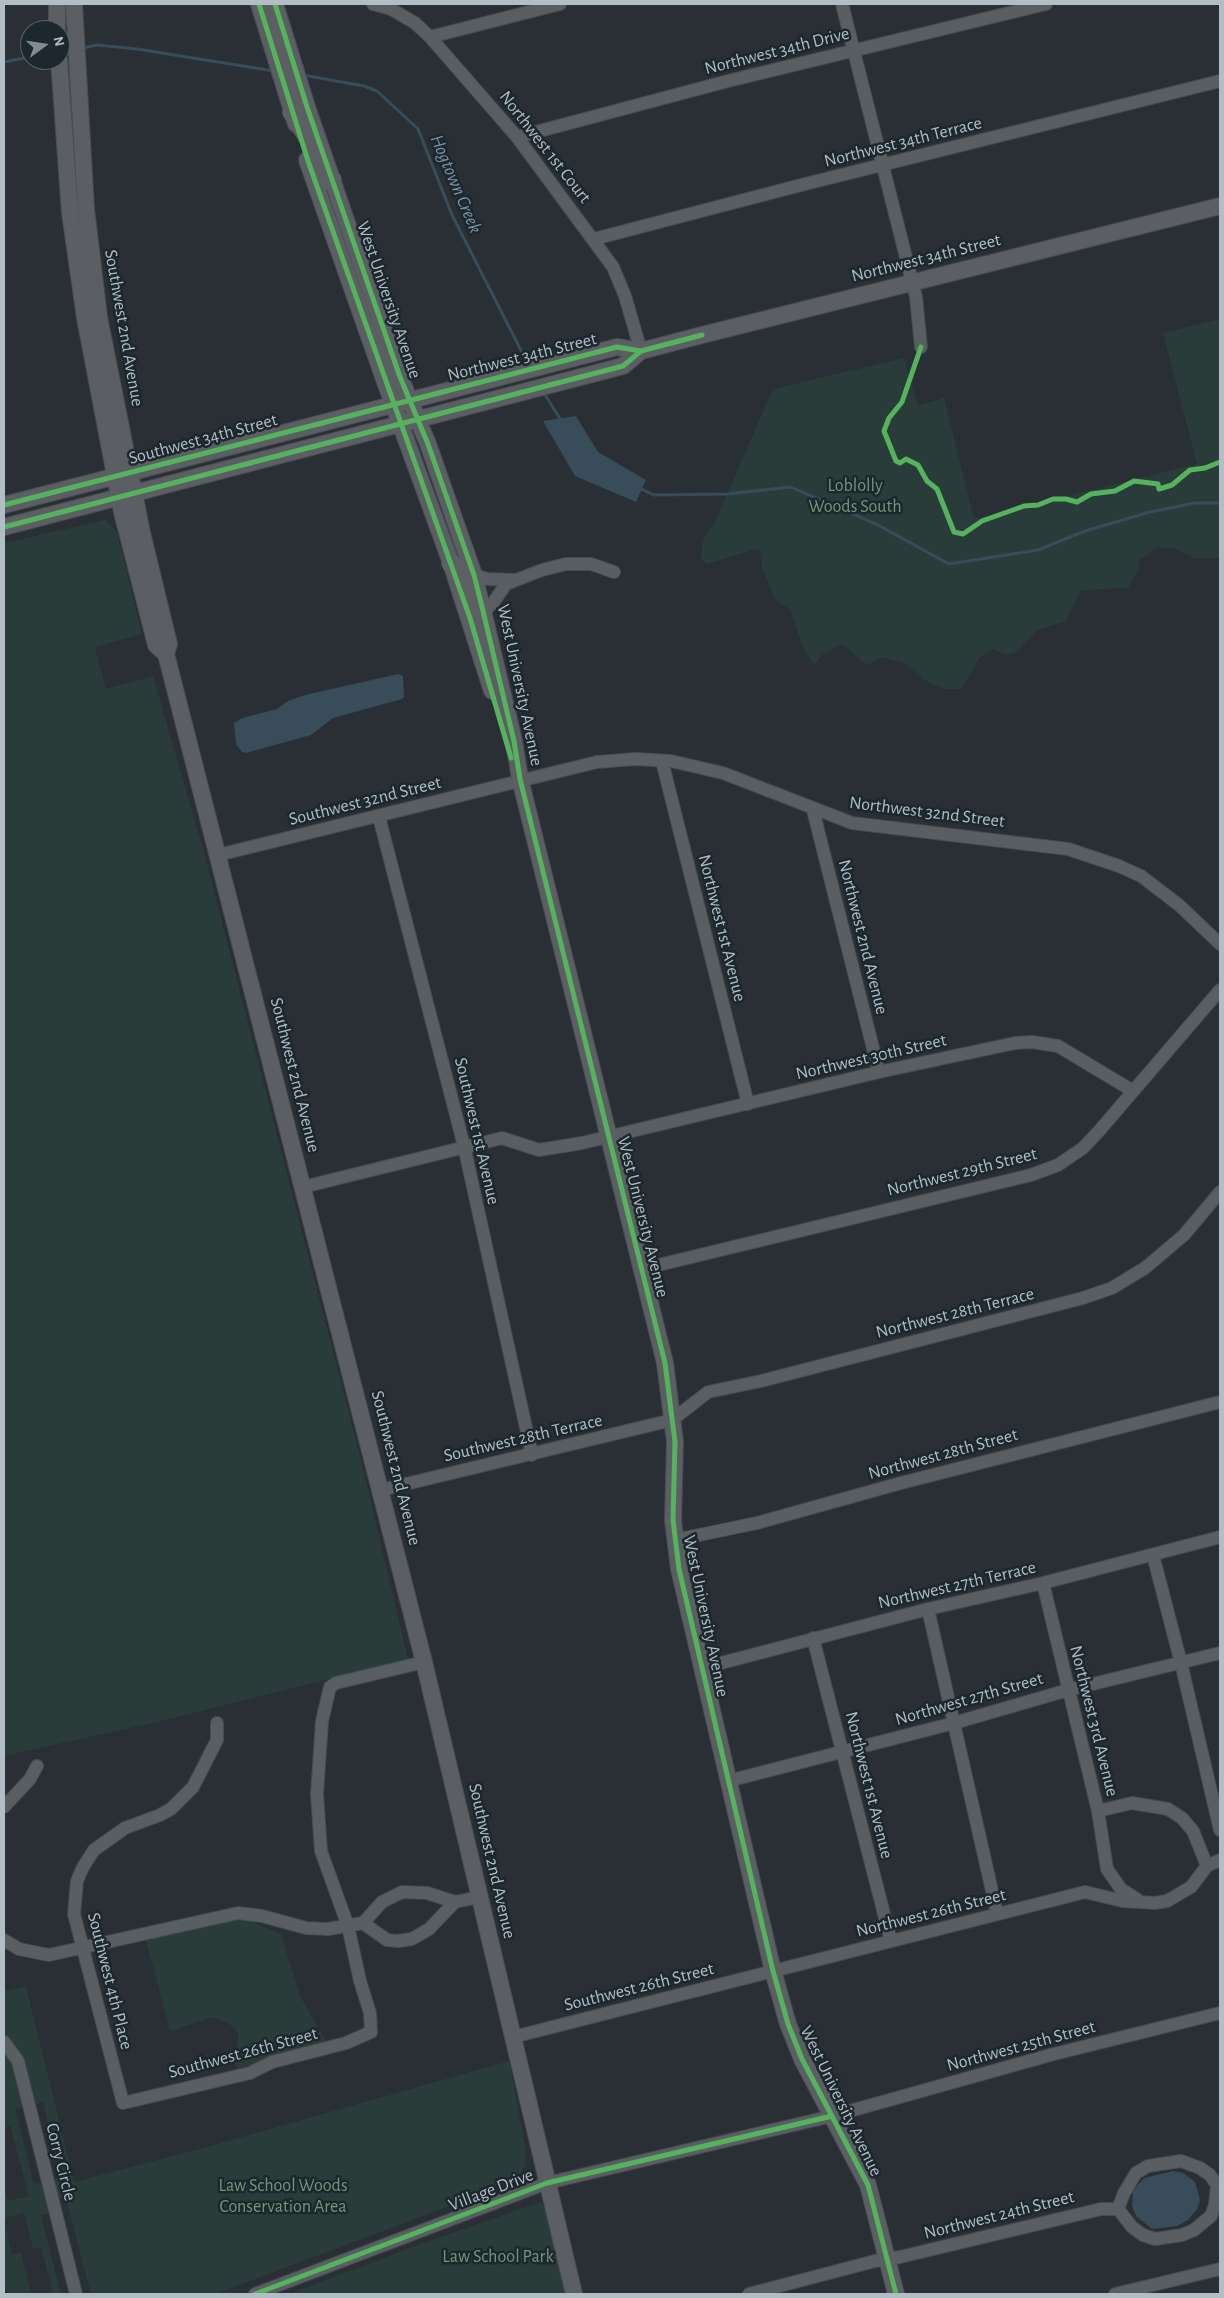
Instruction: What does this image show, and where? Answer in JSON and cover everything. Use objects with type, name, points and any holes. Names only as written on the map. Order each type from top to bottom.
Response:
[{"type":"highway","points":[[299,109],[321,174],[327,180],[332,180]]},
{"type":"highway","points":[[451,563],[463,577],[470,602],[484,611]]},
{"type":"main road","points":[[57,4],[57,20]]},
{"type":"main road","name":"Southwest 2nd Avenue","points":[[74,4],[77,86],[90,259],[122,475]]},
{"type":"main road","name":"West University Avenue","points":[[259,4],[279,42]]},
{"type":"main road","name":"West University Avenue","points":[[275,4],[279,42],[299,109],[394,404],[478,642],[506,744],[520,779]]},
{"type":"main road","name":"Southwest 2nd Avenue","points":[[59,70],[70,213],[85,318],[127,495],[156,645],[166,654],[381,1490],[424,1662],[574,2294]]},
{"type":"main road","points":[[64,130],[81,127]]},
{"type":"main road","name":"West University Avenue","points":[[332,180],[474,575],[484,611],[510,724],[520,779],[665,1363],[675,1442],[673,1520],[679,1569],[773,1971],[788,2024],[798,2050],[868,2184],[896,2294]]},
{"type":"main road","name":"Northwest 34th Street","points":[[410,399],[617,347],[641,351],[1220,206]]},
{"type":"main road","name":"Northwest 34th Street","points":[[418,419],[623,366],[641,351]]},
{"type":"main road","name":"Southwest 34th Street","points":[[4,505],[410,399]]},
{"type":"main road","name":"Southwest 34th Street","points":[[4,527],[418,419]]},
{"type":"street","name":"Northwest 1st Court","points":[[373,4],[391,9],[414,23],[430,37],[517,137],[594,239],[620,280],[641,351]]},
{"type":"street","points":[[430,37],[560,4]]},
{"type":"street","points":[[842,4],[911,282],[920,325],[921,348]]},
{"type":"street","name":"Northwest 34th Drive","points":[[517,137],[853,50],[1046,4]]},
{"type":"street","name":"Northwest 34th Terrace","points":[[594,239],[881,165],[1220,81]]},
{"type":"street","points":[[484,611],[493,603],[501,588],[513,580],[566,564],[591,564],[614,572]]},
{"type":"street","points":[[474,575],[487,579],[513,580]]},
{"type":"street","name":"Northwest 32nd Street","points":[[520,779],[597,762],[635,759],[662,761],[723,773],[813,810],[852,823],[1000,839],[1068,849],[1141,876],[1179,905],[1220,944]]},
{"type":"street","name":"Northwest 1st Avenue","points":[[662,761],[748,1104]]},
{"type":"street","name":"Southwest 32nd Street","points":[[218,855],[379,817],[520,779]]},
{"type":"street","name":"Northwest 2nd Avenue","points":[[813,810],[879,1072]]},
{"type":"street","name":"Southwest 1st Avenue","points":[[379,817],[464,1146],[532,1455]]},
{"type":"street","name":"Northwest 29th Street","points":[[642,1269],[1021,1177],[1058,1165],[1083,1148],[1220,990]]},
{"type":"street","name":"Northwest 30th Street","points":[[303,1186],[502,1138],[539,1150],[608,1137],[879,1072],[1015,1043],[1032,1042],[1058,1046],[1133,1091]]},
{"type":"street","name":"Northwest 28th Terrace","points":[[672,1420],[708,1392],[760,1381],[1083,1298],[1112,1288],[1145,1268],[1184,1235],[1220,1192]]},
{"type":"street","name":"Northwest 28th Street","points":[[675,1540],[757,1522],[1033,1448],[1156,1420],[1220,1402]]},
{"type":"street","name":"Southwest 28th Terrace","points":[[381,1490],[672,1420]]},
{"type":"street","name":"Northwest 27th Terrace","points":[[702,1668],[813,1638],[1043,1583],[1220,1537]]},
{"type":"street","points":[[1153,1555],[1181,1663],[1220,1830]]},
{"type":"street","name":"Northwest 3rd Avenue","points":[[1043,1583],[1098,1811],[1108,1869]]},
{"type":"street","points":[[928,1609],[998,1914]]},
{"type":"street","name":"Northwest 1st Avenue","points":[[813,1638],[891,1941]]},
{"type":"street","name":"Northwest 27th Street","points":[[728,1781],[954,1723],[1068,1690],[1220,1653]]},
{"type":"street","points":[[348,1926],[325,1866],[318,1824],[322,1720],[330,1687],[336,1683],[361,1676],[424,1662]]},
{"type":"street","name":"Southwest 4th Place","points":[[122,2103],[74,1914],[77,1881],[94,1850],[125,1828],[160,1815],[179,1803],[192,1787],[217,1740],[216,1723]]},
{"type":"street","points":[[4,1807],[30,1779],[37,1766]]},
{"type":"street","points":[[1098,1811],[1132,1803],[1168,1809],[1182,1818],[1193,1831],[1207,1866]]},
{"type":"street","name":"Northwest 26th Street","points":[[773,1971],[1085,1892],[1123,1901],[1168,1901],[1192,1886],[1207,1866],[1220,1860]]},
{"type":"street","points":[[1098,1894],[1108,1869]]},
{"type":"street","points":[[1108,1869],[1121,1889],[1143,1902]]},
{"type":"street","points":[[4,1940],[19,1949],[49,1955],[238,1913],[262,1916],[306,1928],[328,1929],[363,1923],[382,1902],[402,1892],[420,1891],[455,1902],[479,1897]]},
{"type":"street","points":[[363,1923],[387,1940],[405,1940],[419,1936],[429,1929],[455,1902]]},
{"type":"street","name":"Southwest 26th Street","points":[[122,2103],[250,2073],[272,2062],[346,2044],[371,2032],[370,2013],[360,1981],[348,1926]]},
{"type":"street","name":"Southwest 26th Street","points":[[513,2037],[773,1971]]},
{"type":"street","name":"Northwest 25th Street","points":[[832,2116],[1054,2054],[1220,2013]]},
{"type":"street","name":"Corry Circle","points":[[4,2042],[18,2061],[76,2294]]},
{"type":"street","name":"Village Drive","points":[[255,2294],[547,2183],[832,2116]]},
{"type":"street","points":[[1181,2161],[1192,2164],[1210,2175],[1218,2184],[1215,2205],[1211,2216],[1194,2230],[1182,2235],[1155,2239],[1143,2235],[1132,2228],[1118,2209],[1124,2193],[1136,2173],[1148,2166],[1181,2161]]},
{"type":"street","name":"Northwest 24th Street","points":[[749,2294],[871,2262],[1101,2209],[1118,2209]]},
{"type":"street","points":[[1115,2294],[1220,2269]]},
{"type":"green space","name":"Loblolly Woods South","points":[[1220,319],[1220,558],[1194,558],[1176,549],[1158,547],[1140,560],[1137,573],[1128,588],[1081,590],[1066,621],[1038,630],[1017,652],[1005,655],[993,649],[979,658],[962,689],[945,689],[924,680],[905,663],[882,657],[867,665],[841,644],[822,655],[814,665],[804,649],[790,610],[776,600],[763,571],[759,548],[707,564],[701,559],[703,539],[715,522],[773,389],[904,358],[918,406],[944,398],[974,519],[1197,464],[1163,333]]},
{"type":"green space","points":[[105,520],[117,532],[142,634],[95,647],[106,689],[153,676],[204,853],[359,1452],[408,1659],[170,1719],[4,1756],[4,543]]},
{"type":"green space","points":[[247,1920],[281,1934],[300,1996],[326,2042],[237,2069],[235,2056],[239,2036],[235,2028],[224,2021],[212,2017],[170,2031],[146,1940],[227,1921]]},
{"type":"green space","name":"Law School Woods Conservation Area","points":[[26,1986],[74,2182],[200,2149],[509,2061],[526,2150],[525,2166],[516,2181],[215,2294],[91,2294],[66,2198],[58,2199],[53,2180],[61,2178],[43,2102],[34,2104],[9,2041],[4,2036],[4,1991]]},
{"type":"green space","points":[[4,2048],[10,2054],[26,2106],[15,2109],[34,2184],[43,2182],[51,2213],[41,2215],[61,2294],[53,2294],[41,2247],[33,2249],[24,2213],[4,2218],[4,2185],[8,2201],[29,2196],[10,2126],[4,2128]]},
{"type":"green space","name":"Law School Park","points":[[541,2202],[546,2208],[568,2294],[289,2294],[418,2245]]},
{"type":"green space","points":[[4,2220],[12,2255],[21,2253],[31,2294],[9,2294],[4,2287]]},
{"type":"water","points":[[576,416],[598,452],[646,480],[636,502],[575,476],[543,421]]},
{"type":"water","points":[[398,674],[403,676],[404,697],[402,699],[333,718],[311,735],[246,753],[242,752],[236,744],[234,723],[242,718],[277,709],[288,701],[305,695]]},
{"type":"water","points":[[1173,2171],[1183,2173],[1195,2182],[1200,2200],[1197,2209],[1188,2220],[1177,2226],[1152,2229],[1136,2216],[1132,2206],[1133,2191],[1144,2178]]},
{"type":"waterway","name":"Hogtown Creek","points":[[83,48],[97,45],[137,49],[274,71]]},
{"type":"waterway","name":"Hogtown Creek","points":[[4,62],[20,59]]},
{"type":"waterway","name":"Hogtown Creek","points":[[303,75],[364,86],[377,91],[418,129],[452,215],[529,366]]},
{"type":"waterway","name":"Hogtown Creek","points":[[544,393],[562,422]]},
{"type":"waterway","points":[[639,488],[654,495],[727,494],[791,487],[878,525],[949,564],[1038,550],[1085,531],[1150,512],[1195,503],[1220,503]]},
{"type":"cycle path","points":[[259,4],[308,161],[470,618],[511,758]]},
{"type":"cycle path","points":[[275,4],[307,107],[400,377],[428,444],[474,575],[514,741],[520,779],[665,1363],[675,1442],[673,1520],[679,1569],[773,1971],[788,2024],[802,2059],[868,2185],[896,2294]]},
{"type":"cycle path","points":[[4,527],[623,366],[641,351],[702,335]]},
{"type":"cycle path","points":[[4,505],[617,347],[641,351]]},
{"type":"cycle path","points":[[921,347],[902,402],[889,418],[884,431],[896,461],[900,463],[906,459],[918,465],[927,481],[937,489],[954,532],[963,534],[982,521],[1024,506],[1038,505],[1053,499],[1066,499],[1077,502],[1091,494],[1115,491],[1134,481],[1158,484],[1159,489],[1172,485],[1190,470],[1205,468],[1220,462]]},
{"type":"cycle path","points":[[255,2294],[547,2183],[832,2116]]}]
